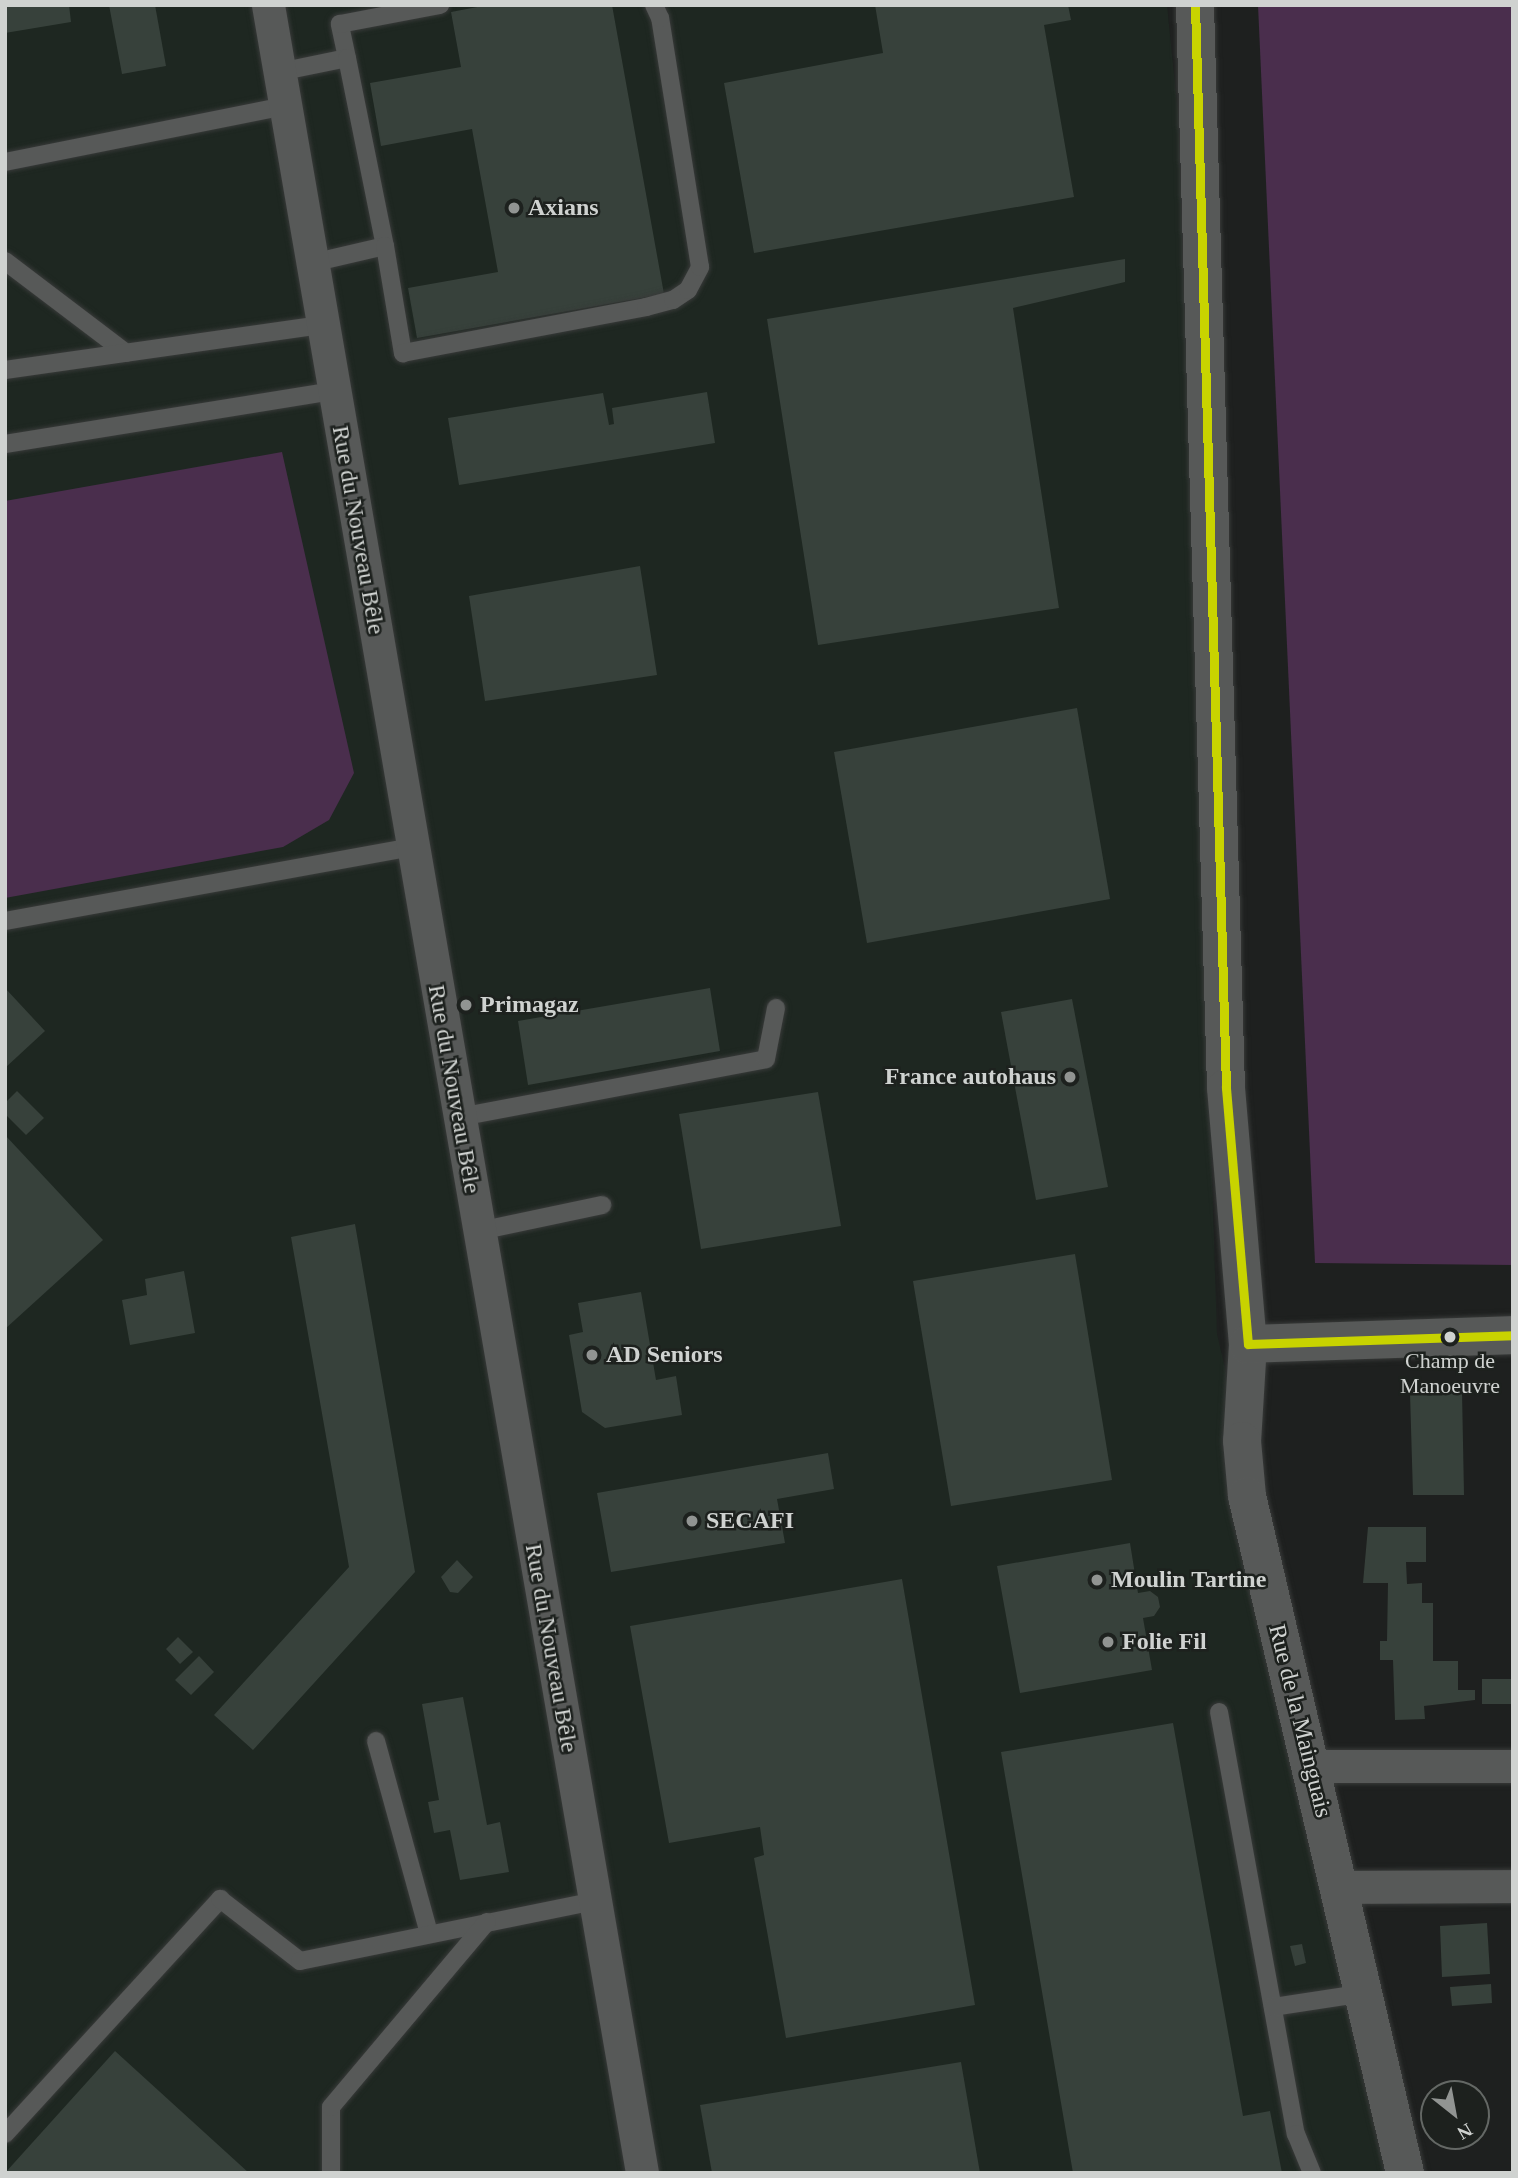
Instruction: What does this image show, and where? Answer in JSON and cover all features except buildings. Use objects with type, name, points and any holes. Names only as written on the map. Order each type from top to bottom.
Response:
[{"type":"street","name":"Rue du Nouveau Bêle","points":[[268,5],[642,2173]]},
{"type":"street","name":"Rue de la Mainguais","points":[[1195,5],[1226,1088],[1248,1344],[1242,1441],[1247,1496],[1341,1887],[1405,2173]]},
{"type":"street","points":[[1248,1344],[1513,1335]]},
{"type":"street","points":[[1310,1766],[1513,1766]]},
{"type":"street","points":[[1341,1887],[1513,1886]]},
{"type":"lane","points":[[440,5],[341,24],[385,246],[403,353],[646,307],[673,300],[688,290],[700,267],[660,18],[654,5]]},
{"type":"lane","points":[[279,72],[347,58]]},
{"type":"lane","points":[[5,162],[285,106]]},
{"type":"lane","points":[[312,263],[385,246]]},
{"type":"lane","points":[[5,261],[126,353]]},
{"type":"lane","points":[[5,370],[323,325]]},
{"type":"lane","points":[[5,444],[334,391]]},
{"type":"lane","points":[[5,921],[412,847]]},
{"type":"lane","points":[[460,1116],[766,1059],[776,1009]]},
{"type":"lane","points":[[479,1231],[602,1205]]},
{"type":"lane","points":[[1219,1712],[1296,2134],[1312,2173]]},
{"type":"lane","points":[[376,1741],[429,1934]]},
{"type":"lane","points":[[5,2134],[220,1899],[300,1961],[595,1901]]},
{"type":"lane","points":[[331,2173],[331,2106],[487,1922]]},
{"type":"lane","points":[[1273,2007],[1365,1993]]},
{"type":"shaded area","points":[[5,5],[1167,5],[1178,114],[1217,1334],[1413,2173],[5,2173]]},
{"type":"shaded area","points":[[1258,5],[1513,5],[1513,1265],[1315,1263]]},
{"type":"shaded area","points":[[282,452],[354,773],[329,820],[283,847],[5,898],[5,501]]},
{"type":"transit line","points":[[1195,5],[1226,1088],[1248,1344]]},
{"type":"transit line","points":[[1248,1344],[1513,1335]]},
{"type":"place","name":"Axians","points":[[514,208]]},
{"type":"place","name":"Primagaz","points":[[466,1005]]},
{"type":"place","name":"France autohaus","points":[[1070,1077]]},
{"type":"place","name":"Champ de Manoeuvre","points":[[1450,1337]]},
{"type":"place","name":"AD Seniors","points":[[592,1355]]},
{"type":"place","name":"SECAFI","points":[[692,1521]]},
{"type":"place","name":"Moulin Tartine","points":[[1097,1580]]},
{"type":"place","name":"Folie Fil","points":[[1108,1642]]}]
